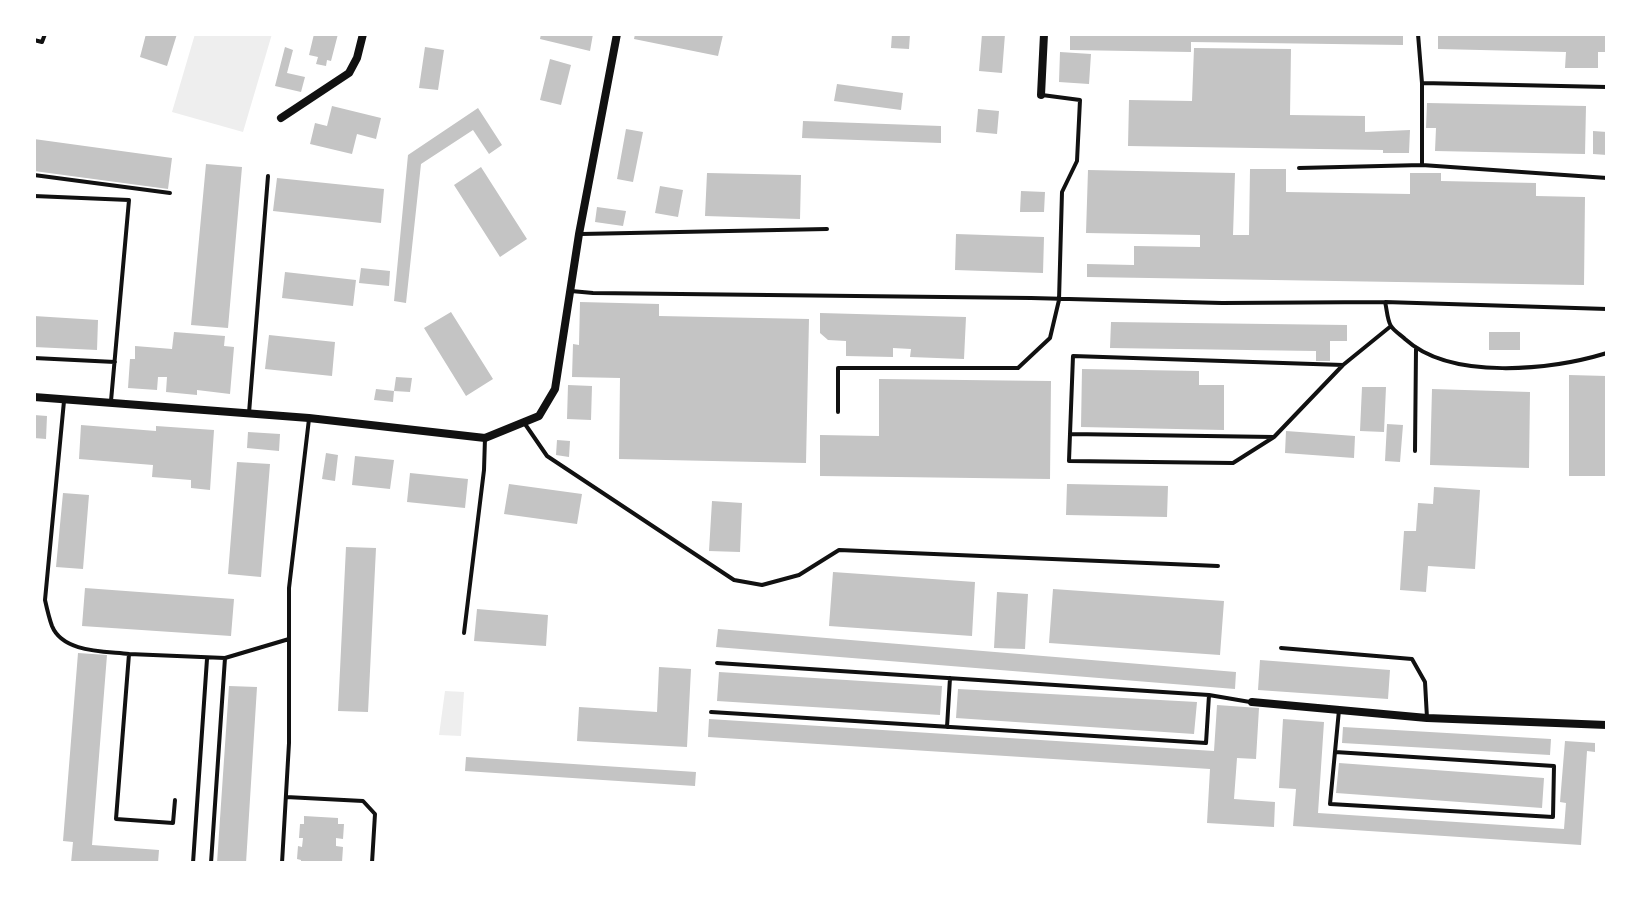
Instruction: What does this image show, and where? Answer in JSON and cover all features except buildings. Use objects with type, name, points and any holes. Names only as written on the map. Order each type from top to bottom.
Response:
[{"type":"street","points":[[281,118],[349,73],[357,58],[363,34]]},
{"type":"street","points":[[34,397],[309,418],[485,438],[539,416],[555,389],[579,234],[617,34]]},
{"type":"street","points":[[1041,95],[1044,34]]},
{"type":"street","points":[[1252,702],[1427,718],[1607,725]]},
{"type":"lane","points":[[34,40],[42,42],[45,34]]},
{"type":"lane","points":[[1418,34],[1422,83],[1422,165]]},
{"type":"lane","points":[[1422,83],[1607,87]]},
{"type":"lane","points":[[838,412],[838,368],[1018,368],[1050,338],[1059,300],[1062,192],[1077,161],[1080,100],[1041,95]]},
{"type":"lane","points":[[1299,168],[1422,165],[1607,178]]},
{"type":"lane","points":[[34,175],[170,193]]},
{"type":"lane","points":[[249,413],[268,176]]},
{"type":"lane","points":[[34,196],[129,200],[111,401]]},
{"type":"lane","points":[[579,234],[827,229]]},
{"type":"lane","points":[[571,291],[1059,300],[1385,302],[1607,309]]},
{"type":"lane","points":[[1385,302],[1391,326],[1416,348],[1470,367],[1521,368],[1607,353]]},
{"type":"lane","points":[[1343,365],[1073,356],[1069,461],[1233,463],[1274,437],[1343,365],[1391,326]]},
{"type":"lane","points":[[1415,451],[1416,348]]},
{"type":"lane","points":[[34,358],[115,362]]},
{"type":"lane","points":[[64,397],[45,600],[53,629],[64,641],[80,647],[129,654],[207,659],[225,658],[289,639]]},
{"type":"lane","points":[[282,863],[289,743],[289,588],[309,418]]},
{"type":"lane","points":[[525,424],[547,456],[734,580],[762,585],[799,575],[839,550],[1218,566]]},
{"type":"lane","points":[[1070,434],[1274,437]]},
{"type":"lane","points":[[464,633],[484,470],[485,438]]},
{"type":"lane","points":[[1281,648],[1412,659],[1425,682],[1427,718]]},
{"type":"lane","points":[[129,654],[116,819],[173,823],[175,800]]},
{"type":"lane","points":[[211,863],[225,658]]},
{"type":"lane","points":[[193,863],[207,659]]},
{"type":"lane","points":[[717,663],[1209,695],[1252,702]]},
{"type":"lane","points":[[947,727],[950,678]]},
{"type":"lane","points":[[711,712],[1206,743],[1209,695]]},
{"type":"lane","points":[[1335,752],[1554,766],[1553,817],[1330,804],[1339,710]]},
{"type":"lane","points":[[286,797],[363,801],[375,814],[372,863]]},
{"type":"shaded area","points":[[195,34],[272,34],[243,132],[172,112]]},
{"type":"shaded area","points":[[445,691],[464,692],[461,736],[439,735]]}]
